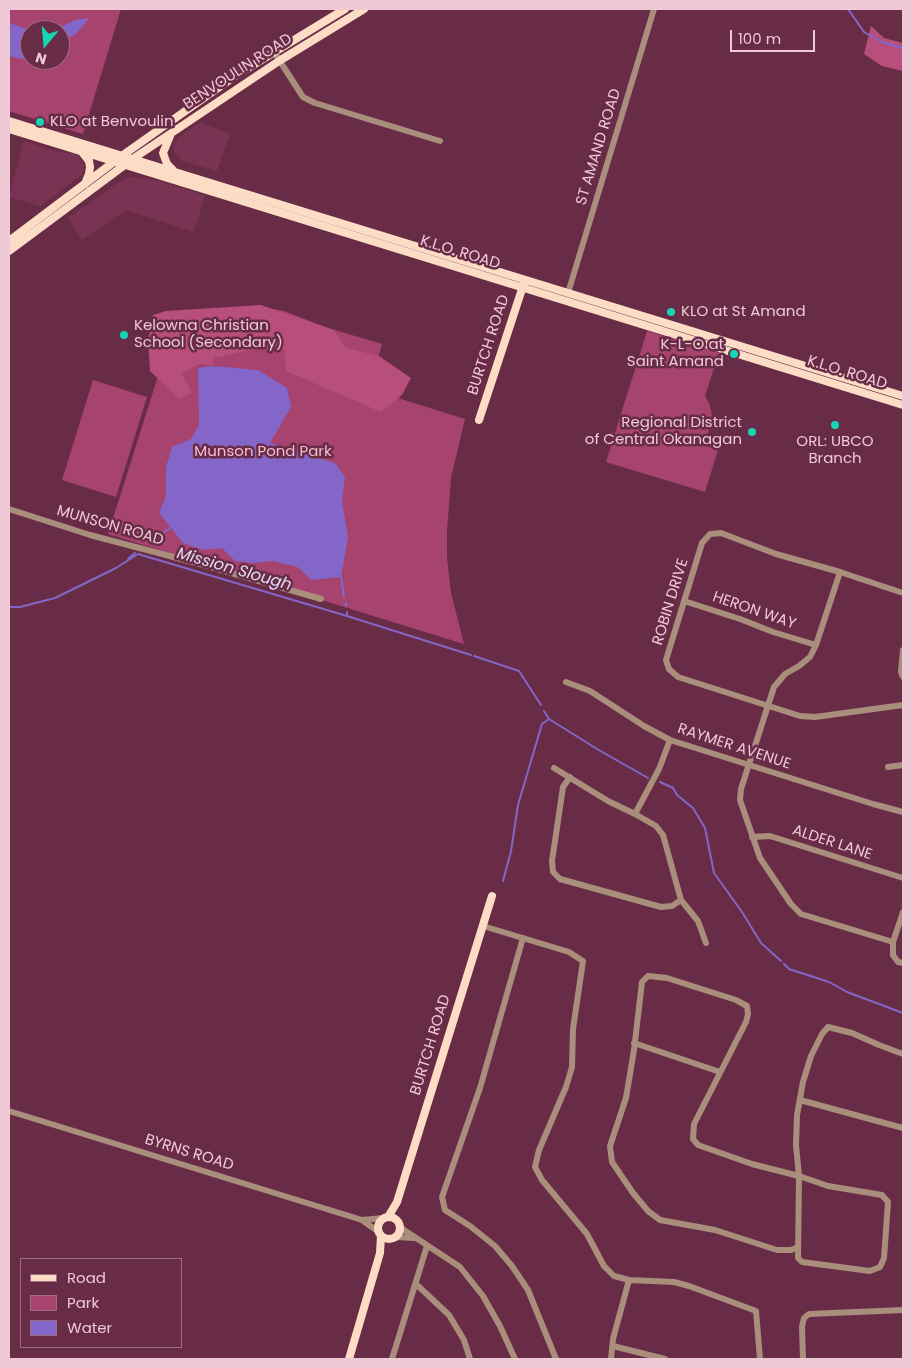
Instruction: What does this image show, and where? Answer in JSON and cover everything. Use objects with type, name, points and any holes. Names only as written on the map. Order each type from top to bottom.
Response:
[{"type":"main road","name":"BENVOULIN ROAD","points":[[9,241],[123,155],[235,76],[345,9]]},
{"type":"main road","name":"BENVOULIN ROAD","points":[[9,252],[134,158],[279,61],[364,9]]},
{"type":"main road","name":"K.L.O. ROAD","points":[[9,121],[134,158],[903,405]]},
{"type":"main road","name":"K.L.O. ROAD","points":[[9,129],[524,283],[568,292],[903,396]]},
{"type":"main road","points":[[172,132],[163,153],[167,164],[173,171]]},
{"type":"main road","points":[[78,150],[86,156],[90,167],[88,178],[83,186]]},
{"type":"main road","name":"BURTCH ROAD","points":[[479,420],[524,283]]},
{"type":"main road","name":"BURTCH ROAD","points":[[397,1220],[397,1202],[492,896]]},
{"type":"main road","name":"BURTCH ROAD","points":[[385,1218],[397,1202]]},
{"type":"main road","points":[[348,1359],[380,1253],[378,1225],[385,1218],[394,1217],[401,1228],[380,1253]]},
{"type":"main road","points":[[380,1234],[386,1239],[394,1238]]},
{"type":"street","name":"ST AMAND ROAD","points":[[568,292],[654,9]]},
{"type":"street","points":[[274,52],[303,97],[440,142]]},
{"type":"street","name":"MUNSON ROAD","points":[[9,509],[90,535],[204,565],[321,599]]},
{"type":"street","name":"ROBIN DRIVE","points":[[903,593],[840,572],[776,554],[721,533],[710,534],[702,543],[666,660],[670,670],[678,677],[800,716],[815,716],[903,705]]},
{"type":"street","points":[[840,572],[810,658],[785,674],[774,686],[741,789],[740,800],[760,858],[791,904],[801,914],[893,942]]},
{"type":"street","name":"HERON WAY","points":[[684,601],[816,645]]},
{"type":"street","points":[[903,650],[901,672],[903,677]]},
{"type":"street","name":"RAYMER AVENUE","points":[[566,682],[590,691],[644,726],[670,740],[903,812]]},
{"type":"street","points":[[635,814],[660,769],[670,740]]},
{"type":"street","points":[[888,767],[903,765]]},
{"type":"street","points":[[554,768],[608,801],[656,826],[663,835],[681,900],[698,921],[706,943]]},
{"type":"street","points":[[570,777],[563,787],[552,861],[553,872],[560,879],[661,907],[672,906],[681,900]]},
{"type":"street","name":"ALDER LANE","points":[[752,837],[770,836],[903,878]]},
{"type":"street","points":[[903,912],[893,942],[893,955],[898,962],[903,963]]},
{"type":"street","points":[[483,926],[569,952],[583,961],[573,1029],[572,1067],[566,1087],[539,1150],[535,1167],[542,1180],[587,1234],[604,1266],[614,1276],[629,1280],[674,1282],[756,1311],[760,1359]]},
{"type":"street","points":[[523,938],[480,1088],[442,1197],[445,1210],[470,1226],[495,1246],[512,1266],[528,1290],[556,1359]]},
{"type":"street","points":[[798,1247],[791,1250],[777,1250],[715,1230],[660,1220],[648,1211],[633,1193],[612,1162],[610,1146],[626,1098],[642,982],[648,976],[667,978],[736,1000],[747,1006],[746,1022],[694,1124],[693,1139],[698,1145],[752,1164],[800,1176],[828,1186],[882,1195],[888,1202],[884,1258],[880,1267],[870,1271],[802,1262],[798,1258],[800,1176],[796,1145],[797,1115],[803,1082],[811,1056],[822,1034],[828,1028],[852,1032],[903,1054]]},
{"type":"street","points":[[634,1043],[720,1072]]},
{"type":"street","points":[[800,1100],[903,1128]]},
{"type":"street","name":"BYRNS ROAD","points":[[9,1111],[362,1220],[380,1234]]},
{"type":"street","name":"BYRNS ROAD","points":[[362,1220],[385,1218]]},
{"type":"street","points":[[401,1228],[460,1267],[483,1296],[500,1326],[515,1359]]},
{"type":"street","points":[[394,1238],[415,1238]]},
{"type":"street","points":[[392,1359],[427,1246]]},
{"type":"street","points":[[611,1359],[629,1280]]},
{"type":"street","points":[[416,1284],[449,1314],[464,1340],[470,1359]]},
{"type":"street","points":[[803,1359],[803,1320],[809,1314],[816,1312],[903,1310]]},
{"type":"street","points":[[613,1346],[665,1359]]},
{"type":"shaded area","points":[[871,26],[884,38],[903,43],[903,71],[882,66],[864,54]]},
{"type":"shaded area","points":[[199,123],[230,133],[217,171],[182,161],[174,151],[178,138]]},
{"type":"shaded area","points":[[24,141],[62,153],[71,152],[78,155],[84,166],[82,175],[40,206],[9,197]]},
{"type":"shaded area","points":[[127,177],[152,179],[205,195],[194,232],[126,210],[82,240],[68,218]]},
{"type":"shaded area","points":[[261,305],[334,330],[346,348],[379,356],[411,378],[402,395],[381,412],[286,371],[284,349],[255,349],[214,358],[213,365],[199,364],[182,374],[192,393],[179,399],[150,371],[148,341],[153,315],[166,311]]},
{"type":"green space","points":[[9,9],[121,9],[83,134],[9,111]]},
{"type":"green space","name":"Munson Pond Park","points":[[260,307],[284,311],[325,327],[382,344],[369,389],[465,419],[451,478],[447,531],[447,557],[451,593],[464,644],[108,534],[173,329]]},
{"type":"green space","points":[[647,331],[719,353],[705,396],[710,405],[712,416],[704,445],[718,450],[705,492],[606,462]]},
{"type":"green space","points":[[93,380],[147,397],[116,497],[62,480]]},
{"type":"water","points":[[89,18],[77,33],[70,37],[70,22]]},
{"type":"water","points":[[9,23],[20,27],[20,58],[9,56]]},
{"type":"water","points":[[212,366],[258,370],[287,388],[291,407],[270,443],[335,463],[345,477],[342,501],[348,537],[341,577],[311,580],[299,568],[294,566],[272,561],[254,563],[235,561],[222,548],[203,550],[183,543],[159,513],[166,496],[166,467],[172,447],[191,439],[199,425],[198,368]]},
{"type":"waterway","points":[[848,9],[864,32],[882,42],[903,48]]},
{"type":"waterway","name":"Mission Slough","points":[[160,535],[170,528]]},
{"type":"waterway","name":"Mission Slough","points":[[128,559],[135,553]]},
{"type":"waterway","name":"Mission Slough","points":[[116,568],[138,554],[347,616]]},
{"type":"waterway","name":"Mission Slough","points":[[9,607],[20,607],[55,598],[116,568]]},
{"type":"waterway","name":"Mission Slough","points":[[341,577],[344,597]]},
{"type":"waterway","name":"Mission Slough","points":[[347,612],[347,616],[471,655]]},
{"type":"waterway","name":"Mission Slough","points":[[474,656],[519,671],[541,705]]},
{"type":"waterway","name":"Mission Slough","points":[[544,711],[549,719],[648,778]]},
{"type":"waterway","points":[[503,881],[511,851],[518,805],[542,724],[549,719]]},
{"type":"waterway","name":"Mission Slough","points":[[660,782],[673,788],[677,795],[693,808],[705,828],[714,873],[742,912],[761,943],[781,961]]},
{"type":"waterway","name":"Mission Slough","points":[[784,964],[789,969],[829,982],[847,992],[903,1013]]},
{"type":"place","name":"KLO at Benvoulin","points":[[40,122]]},
{"type":"place","name":"KLO at St Amand","points":[[671,312]]},
{"type":"place","name":"Kelowna Christian School (Secondary)","points":[[124,335]]},
{"type":"place","name":"K-L-O at Saint Amand","points":[[734,354]]},
{"type":"place","name":"ORL: UBCO Branch","points":[[835,425]]},
{"type":"place","name":"Regional District of Central Okanagan","points":[[752,432]]}]
